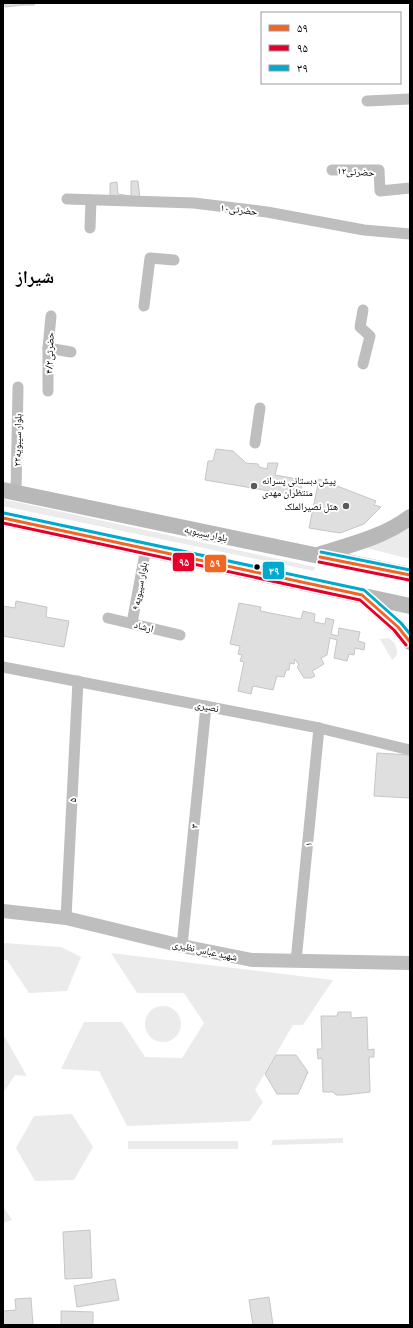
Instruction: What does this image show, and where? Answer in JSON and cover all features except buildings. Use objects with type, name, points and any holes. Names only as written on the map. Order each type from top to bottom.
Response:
[{"type":"main road","name":"بلوار سیبویه","points":[[9,492],[410,575]]},
{"type":"main road","points":[[316,556],[370,538],[399,525],[410,517]]},
{"type":"main road","points":[[3,518],[410,606]]},
{"type":"main road","points":[[362,595],[398,626],[410,642]]},
{"type":"street","points":[[367,101],[410,99]]},
{"type":"street","name":"حضرتی۱۲","points":[[332,170],[379,170],[380,191],[410,188]]},
{"type":"street","name":"حضرتی۱۰","points":[[67,199],[194,203],[267,212],[364,230],[410,234]]},
{"type":"street","points":[[90,228],[91,200]]},
{"type":"street","points":[[144,306],[150,258],[174,260]]},
{"type":"street","points":[[363,310],[360,327],[370,336],[363,364]]},
{"type":"street","name":"حضرتی۴/۲","points":[[48,391],[48,348],[51,316]]},
{"type":"street","points":[[48,348],[71,352]]},
{"type":"street","name":"بلوار سیبویه۲۲","points":[[9,492],[18,387]]},
{"type":"street","points":[[255,443],[260,408]]},
{"type":"street","name":"بلوار سیبویه۹","points":[[132,623],[146,548]]},
{"type":"street","name":"ارشاد","points":[[108,618],[180,635]]},
{"type":"street","name":"نصیری","points":[[3,667],[319,728],[410,750]]},
{"type":"street","name":"۵","points":[[66,918],[78,681]]},
{"type":"street","name":"۳","points":[[182,946],[206,706]]},
{"type":"street","name":"۱","points":[[296,961],[319,728]]},
{"type":"street","name":"شهید عباس نظیری","points":[[3,912],[66,918],[182,946],[252,960],[410,963]]},
{"type":"shaded area","points":[[3,499],[315,567],[314,571],[3,506]]},
{"type":"shaded area","points":[[410,526],[410,559],[363,547],[388,539]]},
{"type":"shaded area","points":[[389,638],[395,643],[397,650],[397,655],[392,660],[380,639]]},
{"type":"shaded area","points":[[3,943],[61,947],[81,957],[67,991],[29,993],[7,960],[3,960]]},
{"type":"shaded area","points":[[111,953],[333,980],[303,1025],[293,1025],[255,1090],[263,1102],[250,1121],[127,1126],[99,1071],[61,1069],[84,1022],[122,1022],[145,1057],[182,1058],[204,1023],[184,993],[137,993]]},
{"type":"shaded area","points":[[167,1006],[176,1011],[180,1017],[180,1031],[176,1037],[167,1042],[159,1042],[150,1037],[146,1031],[145,1020],[150,1011],[156,1007]]},
{"type":"shaded area","points":[[3,1034],[27,1076],[15,1075],[3,1093]]},
{"type":"shaded area","points":[[72,1114],[93,1147],[74,1180],[35,1181],[16,1148],[34,1116]]},
{"type":"shaded area","points":[[343,1138],[343,1143],[271,1145],[273,1140]]},
{"type":"shaded area","points":[[128,1141],[238,1141],[238,1149],[128,1149]]},
{"type":"shaded area","points":[[3,1206],[12,1220],[3,1223]]},
{"type":"transit line","name":"۳۹","points":[[4,513],[364,590],[401,623],[410,634]]},
{"type":"transit line","name":"۵۹","points":[[3,518],[362,595],[398,627],[410,642]]},
{"type":"transit line","name":"۹۵","points":[[3,523],[360,600],[394,630],[406,645]]},
{"type":"transit line","name":"۳۹","points":[[321,552],[410,570]]},
{"type":"transit line","name":"۵۹","points":[[320,557],[410,575]]},
{"type":"transit line","name":"۹۵","points":[[319,562],[409,580]]},
{"type":"place","name":"پیش دبستانی پسرانه منتظران مهدی","points":[[254,486]]},
{"type":"place","name":"هتل نصیرالملک","points":[[346,506]]},
{"type":"district","name":"شیراز","points":[[35,277]]}]
